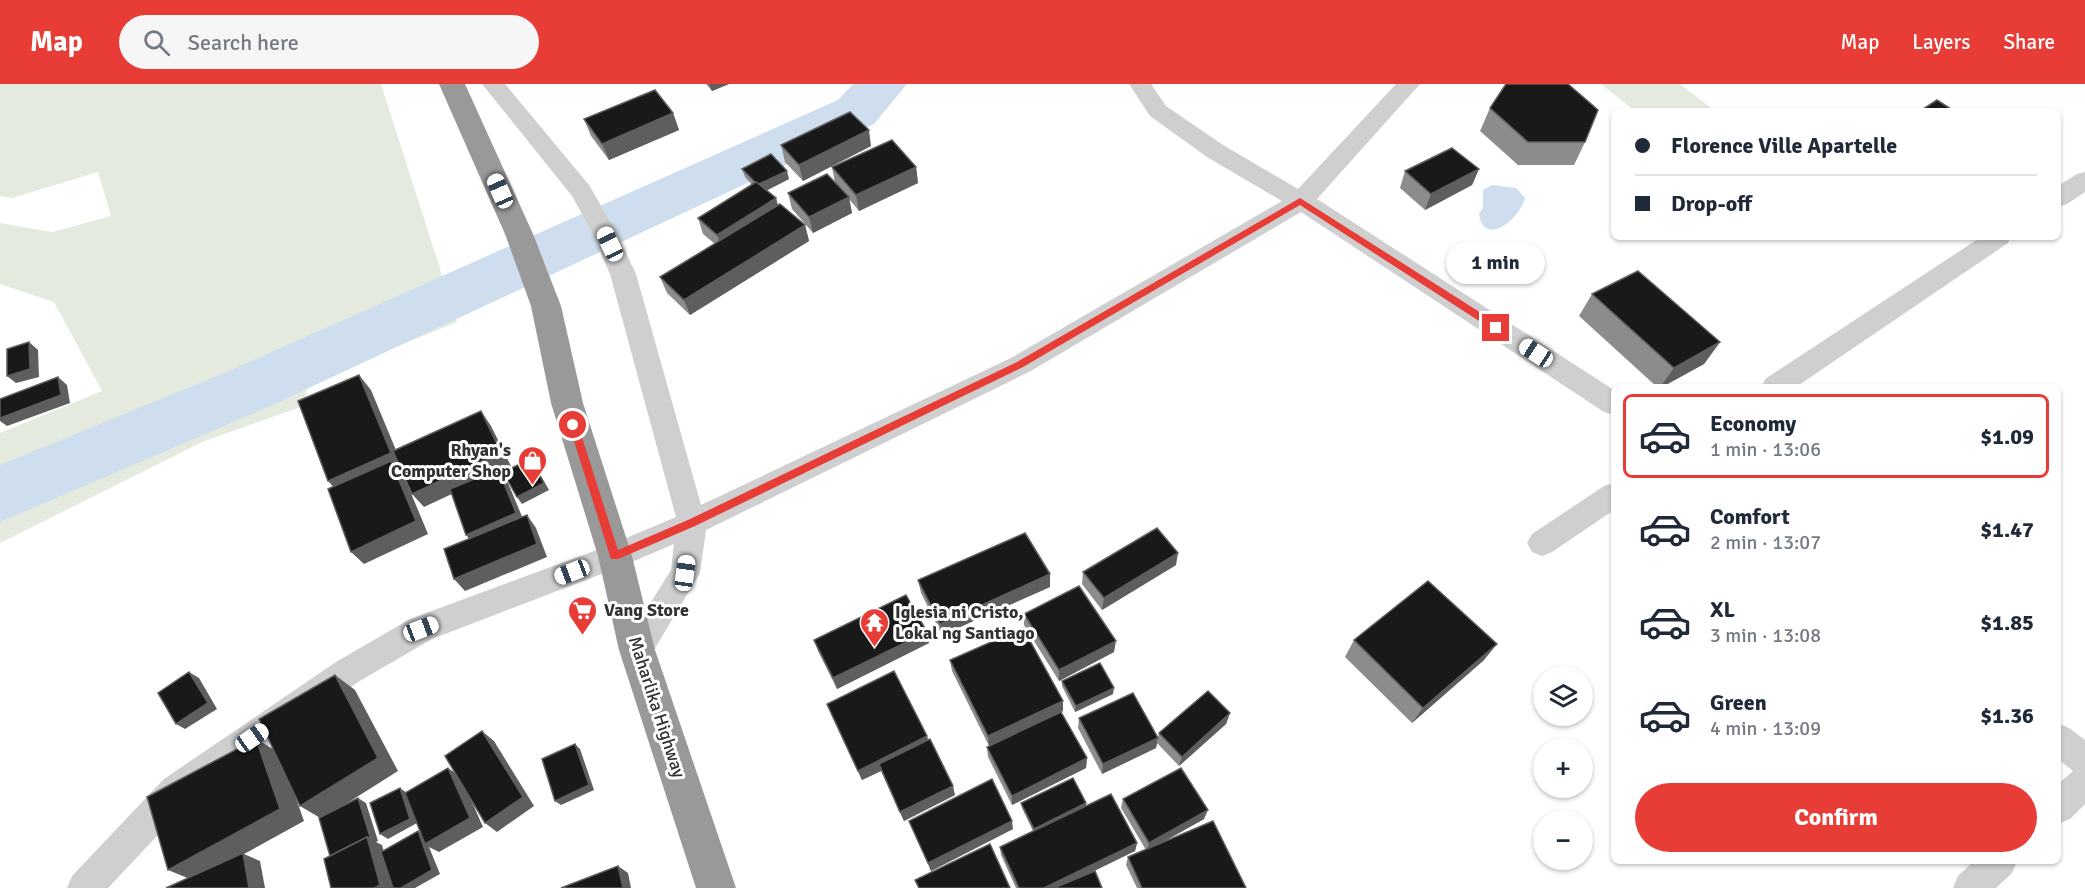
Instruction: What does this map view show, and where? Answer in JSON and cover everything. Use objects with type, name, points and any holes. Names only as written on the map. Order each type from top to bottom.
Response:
[{"type":"highway","name":"Maharlika Highway","points":[[452,84],[519,234],[546,306],[567,403],[615,556],[637,650],[716,888]]},
{"type":"street","points":[[493,84],[580,191],[603,230],[623,274],[692,523],[685,573],[637,650]]},
{"type":"street","points":[[1140,84],[1158,111],[1215,152],[1300,201],[1611,402]]},
{"type":"street","points":[[84,888],[176,791],[347,672],[421,629],[615,556],[692,523],[1020,365],[1300,201],[1409,84]]},
{"type":"street","points":[[2061,196],[2085,180]]},
{"type":"street","points":[[1779,384],[1995,240]]},
{"type":"street","points":[[1542,543],[1611,497]]},
{"type":"street","points":[[2061,741],[2085,760]]},
{"type":"street","points":[[2061,804],[2085,782]]},
{"type":"street","points":[[1970,888],[1997,864]]},
{"type":"shaded area","points":[[0,84],[381,84],[457,322],[307,383],[306,405],[202,442],[0,543],[0,433],[102,391],[54,302],[0,284],[0,223],[52,232],[111,216],[98,172],[12,198],[0,196]]},
{"type":"shaded area","points":[[1601,84],[1680,84],[1711,108],[1631,108]]},
{"type":"water","points":[[1492,185],[1516,188],[1525,198],[1522,206],[1510,221],[1502,227],[1488,229],[1482,224],[1479,214],[1483,208],[1483,190]]},
{"type":"building","points":[[1506,84],[1568,84],[1598,110],[1585,142],[1528,142],[1490,108]]},
{"type":"building","points":[[655,90],[673,113],[602,144],[584,119]]},
{"type":"building","points":[[1937,100],[1949,108],[1925,108]]},
{"type":"building","points":[[850,112],[869,130],[799,165],[781,145]]},
{"type":"building","points":[[892,140],[916,167],[856,195],[832,167]]},
{"type":"building","points":[[1452,148],[1479,169],[1431,194],[1405,171]]},
{"type":"building","points":[[771,154],[787,171],[759,184],[742,169]]},
{"type":"building","points":[[827,174],[849,197],[809,217],[788,193]]},
{"type":"building","points":[[756,182],[776,198],[717,235],[698,218]]},
{"type":"building","points":[[780,204],[805,225],[684,300],[660,277]]},
{"type":"building","points":[[1638,271],[1720,342],[1674,368],[1592,294]]},
{"type":"building","points":[[29,342],[30,369],[7,376],[7,349]]},
{"type":"building","points":[[359,375],[391,453],[328,481],[298,401]]},
{"type":"building","points":[[58,377],[61,395],[0,418],[0,399]]},
{"type":"building","points":[[481,411],[501,452],[412,494],[393,451]]},
{"type":"building","points":[[531,459],[544,483],[517,497],[503,472]]},
{"type":"building","points":[[391,461],[416,521],[351,552],[328,489]]},
{"type":"building","points":[[498,469],[516,513],[466,535],[450,489]]},
{"type":"building","points":[[527,515],[537,544],[454,579],[444,549]]},
{"type":"building","points":[[1157,528],[1178,553],[1104,598],[1083,572]]},
{"type":"building","points":[[1025,533],[1050,574],[940,624],[918,580]]},
{"type":"building","points":[[1428,581],[1497,644],[1423,708],[1354,640]]},
{"type":"building","points":[[1079,586],[1116,641],[1059,670],[1024,614]]},
{"type":"building","name":"Iglesia ni Cristo, Lokal ng Santiago","points":[[906,595],[927,632],[833,678],[814,640]]},
{"type":"building","points":[[1023,628],[1063,701],[988,736],[950,660]]},
{"type":"building","points":[[1100,663],[1114,688],[1076,706],[1062,681]]},
{"type":"building","points":[[894,671],[927,736],[858,771],[827,704]]},
{"type":"building","points":[[189,672],[208,703],[176,724],[158,693]]},
{"type":"building","points":[[335,675],[378,758],[300,806],[259,719]]},
{"type":"building","points":[[1208,691],[1230,713],[1182,757],[1159,733]]},
{"type":"building","points":[[1133,693],[1158,738],[1103,764],[1079,718]]},
{"type":"building","points":[[1061,712],[1087,758],[1012,796],[987,747]]},
{"type":"building","points":[[482,731],[523,797],[485,823],[445,756]]},
{"type":"building","points":[[256,739],[280,809],[168,870],[147,797]]},
{"type":"building","points":[[930,739],[953,786],[900,812],[879,764]]},
{"type":"building","points":[[575,744],[589,785],[555,801],[542,759]]},
{"type":"building","points":[[448,768],[470,818],[425,844],[405,793]]},
{"type":"building","points":[[1181,768],[1208,810],[1149,843],[1123,799]]},
{"type":"building","points":[[1073,778],[1086,803],[1034,829],[1021,803]]},
{"type":"building","points":[[992,779],[1012,821],[928,863],[909,821]]},
{"type":"building","points":[[400,788],[410,819],[380,834],[370,803]]},
{"type":"building","points":[[1111,794],[1137,843],[1044,888],[1019,888],[1000,847]]},
{"type":"building","points":[[358,798],[370,837],[330,856],[319,818]]},
{"type":"building","points":[[1213,821],[1246,888],[1142,888],[1128,857]]},
{"type":"building","points":[[418,831],[432,870],[401,888],[393,888],[381,852]]},
{"type":"building","points":[[367,837],[380,885],[374,888],[331,888],[324,859]]},
{"type":"building","points":[[990,844],[1010,888],[919,888],[915,880]]},
{"type":"building","points":[[243,853],[249,888],[166,888]]},
{"type":"building","points":[[618,866],[623,888],[561,888]]},
{"type":"building","points":[[1095,871],[1102,888],[1054,888]]},
{"type":"waterway","points":[[0,494],[246,390],[856,112],[882,84]]},
{"type":"place","name":"Rhyan's Computer Shop","points":[[532,486]]},
{"type":"place","name":"Vang Store","points":[[583,636]]},
{"type":"place","name":"Iglesia ni Cristo, Lokal ng Santiago","points":[[874,648]]},
{"type":"route","points":[[573,425],[615,556],[692,523],[1020,365],[1300,201],[1496,328]]}]
